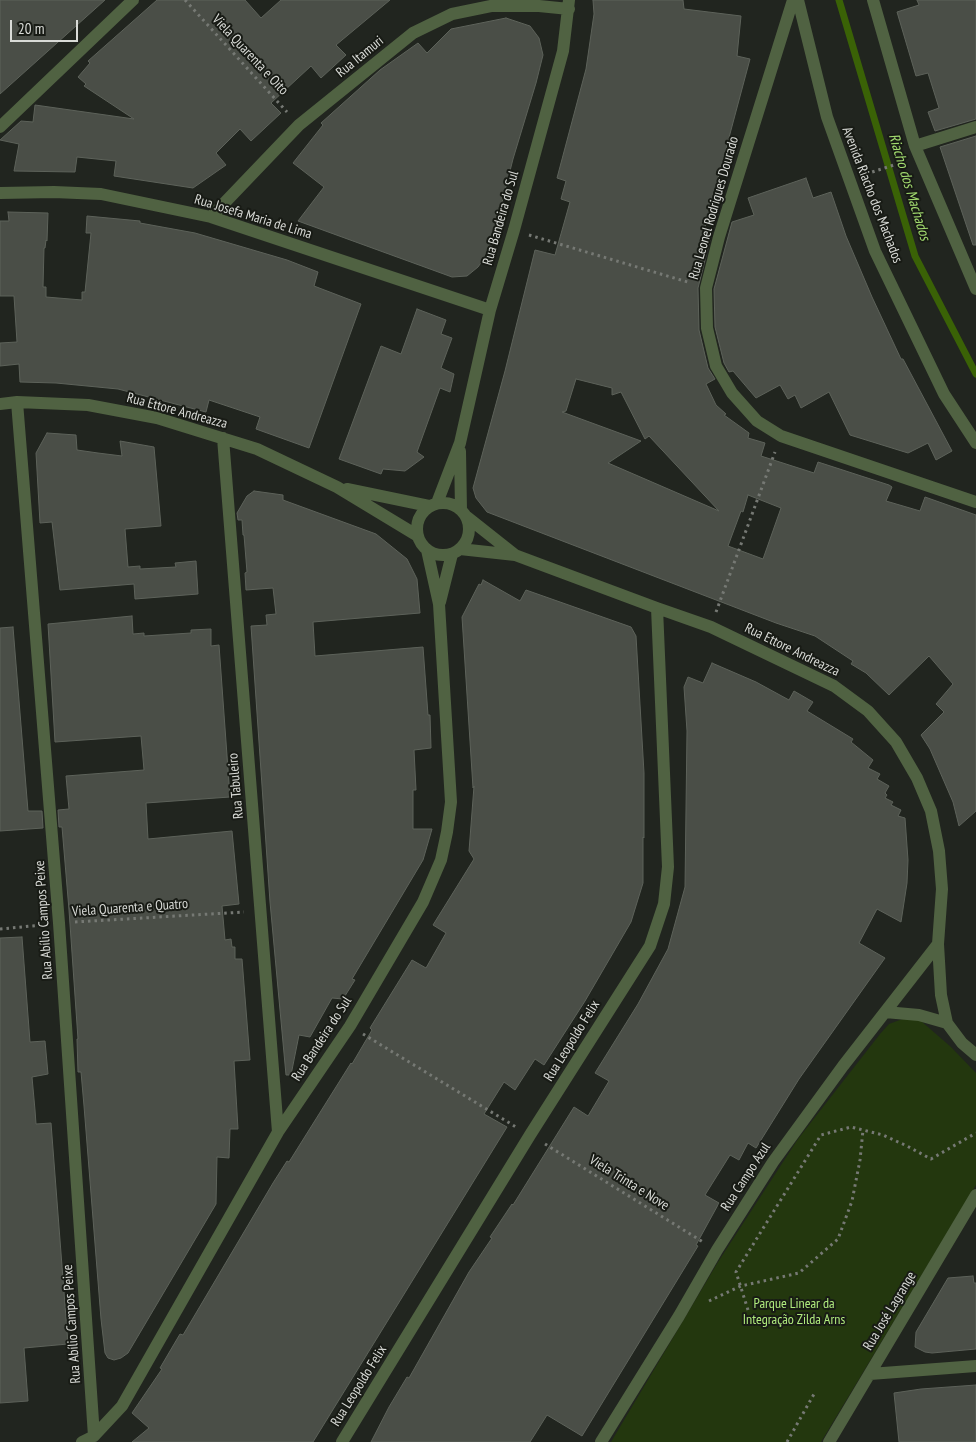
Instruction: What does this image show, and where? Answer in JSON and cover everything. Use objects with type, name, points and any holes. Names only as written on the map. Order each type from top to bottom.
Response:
[{"type":"street","points":[[0,127],[133,0]]},
{"type":"street","name":"Rua Leonel Rodrigues Dourado","points":[[793,0],[719,237],[706,288],[707,328],[716,366],[732,393],[757,420],[781,436],[976,502]]},
{"type":"street","name":"Avenida Riacho dos Machados","points":[[798,0],[827,117],[875,251],[944,394],[976,443]]},
{"type":"street","points":[[873,0],[915,146],[976,290]]},
{"type":"street","name":"Rua Itamuri","points":[[211,217],[299,125],[413,32],[452,14],[491,6],[569,4]]},
{"type":"street","name":"Rua Bandeira do Sul","points":[[433,504],[460,443],[490,310],[564,51],[569,4]]},
{"type":"street","points":[[915,146],[976,126]]},
{"type":"street","name":"Rua Josefa Maria de Lima","points":[[0,193],[54,192],[101,194],[211,217],[490,310]]},
{"type":"street","name":"Rua Ettore Andreazza","points":[[0,404],[17,402],[88,405],[157,418],[223,438],[257,449],[337,487],[418,536]]},
{"type":"street","name":"Rua Abílio Campos Peixe","points":[[17,402],[59,923],[94,1436]]},
{"type":"street","name":"Rua Tabuleiro","points":[[223,438],[262,911],[278,1132]]},
{"type":"street","name":"Rua Bandeira do Sul","points":[[460,443],[464,513]]},
{"type":"street","name":"Rua Ettore Andreazza","points":[[337,487],[433,504]]},
{"type":"street","points":[[446,502],[454,504],[464,513],[470,525],[469,534],[466,542],[456,551],[435,554],[421,544],[416,527],[418,519],[433,504],[446,502]]},
{"type":"street","name":"Rua Ettore Andreazza","points":[[464,513],[515,555]]},
{"type":"street","name":"Rua Bandeira do Sul","points":[[82,1442],[94,1436],[122,1406],[278,1132],[350,1026],[423,902],[441,860],[448,832],[452,802],[439,604],[427,550]]},
{"type":"street","name":"Rua Bandeira do Sul","points":[[439,604],[456,551]]},
{"type":"street","name":"Rua Ettore Andreazza","points":[[456,551],[515,555],[710,627],[834,686],[868,711],[896,742],[917,778],[931,811],[938,843],[942,889],[938,944],[941,995],[947,1023],[962,1043],[976,1055]]},
{"type":"street","name":"Rua Leopoldo Felix","points":[[342,1442],[530,1136],[650,946],[664,904],[668,867],[656,608]]},
{"type":"street","name":"Rua Campo Azul","points":[[601,1442],[716,1250],[773,1162],[843,1066],[938,944]]},
{"type":"street","points":[[885,1012],[919,1015],[947,1023]]},
{"type":"street","name":"Rua José Lagrange","points":[[829,1442],[976,1195]]},
{"type":"street","points":[[870,1374],[976,1366]]},
{"type":"path","name":"Viela Quarenta e Oito","points":[[184,0],[299,125]]},
{"type":"path","points":[[861,176],[907,161]]},
{"type":"path","points":[[514,230],[706,288]]},
{"type":"path","points":[[710,627],[781,436]]},
{"type":"path","name":"Viela Quarenta e Quatro","points":[[0,929],[59,923],[262,911]]},
{"type":"path","name":"Viela Trinta e Nove","points":[[350,1026],[716,1250]]},
{"type":"path","points":[[748,1310],[736,1272],[821,1135],[851,1127],[884,1135],[931,1159],[976,1133]]},
{"type":"path","points":[[705,1303],[741,1286],[799,1273],[838,1240],[852,1201],[860,1160],[863,1130]]},
{"type":"path","points":[[787,1442],[814,1394]]},
{"type":"green space","name":"Parque Linear da Integração Zilda Arns","points":[[908,1017],[921,1021],[951,1047],[976,1073],[976,1185],[821,1442],[611,1442],[718,1262],[798,1139],[889,1024]]},
{"type":"building","points":[[0,0],[105,0],[0,94]]},
{"type":"building","points":[[157,0],[245,0],[261,18],[281,0],[390,0],[336,45],[346,55],[321,78],[311,66],[271,103],[281,113],[251,141],[240,129],[216,153],[226,165],[193,188],[114,176],[116,161],[77,157],[75,172],[14,171],[19,144],[0,140],[21,121],[33,122],[35,105],[134,119],[84,86],[86,84],[78,77],[90,63],[88,61]]},
{"type":"building","points":[[593,0],[683,0],[684,9],[741,16],[737,56],[750,59],[704,231],[713,228],[698,288],[699,330],[708,368],[715,379],[706,384],[716,405],[726,414],[724,415],[749,433],[748,438],[765,443],[761,456],[814,473],[818,462],[889,485],[892,487],[886,501],[920,511],[925,497],[976,515],[976,811],[959,826],[953,802],[930,749],[921,735],[944,712],[936,704],[953,684],[929,656],[889,695],[866,673],[851,664],[853,661],[815,636],[776,623],[487,512],[476,498],[473,488],[535,250],[555,255],[570,202],[561,199],[566,181],[557,178],[586,69],[594,14]],"holes":[[[576,379],[612,388],[612,395],[621,392],[645,439],[649,436],[719,511],[608,463],[641,441],[562,412],[566,411]],[[748,495],[781,508],[763,559],[728,546],[741,511],[743,512]]]},
{"type":"building","points":[[917,0],[976,0],[976,119],[935,131],[928,112],[939,108],[928,73],[916,76],[897,12],[919,5]]},
{"type":"building","points":[[506,18],[530,26],[539,38],[543,55],[513,159],[490,250],[478,267],[467,276],[452,277],[298,221],[324,187],[293,163],[323,125],[321,123],[380,70],[418,43],[427,53],[451,29]]},
{"type":"building","points":[[976,136],[976,245],[973,245],[940,147]]},
{"type":"building","points":[[806,178],[813,198],[831,192],[846,236],[872,297],[901,359],[903,359],[952,451],[936,460],[928,443],[908,453],[850,435],[829,392],[801,408],[795,395],[788,399],[780,385],[756,398],[733,371],[729,372],[724,363],[715,327],[714,289],[732,222],[754,215],[748,198]]},
{"type":"building","points":[[8,212],[48,213],[47,241],[44,248],[43,287],[46,287],[46,297],[82,300],[82,292],[85,292],[91,233],[86,233],[87,216],[140,221],[140,223],[195,233],[287,260],[318,272],[314,286],[361,304],[309,448],[256,429],[260,417],[209,400],[206,412],[118,389],[56,383],[20,382],[19,364],[0,366],[0,343],[17,342],[14,296],[0,296],[0,221],[9,221]]},
{"type":"building","points":[[417,309],[446,320],[441,334],[452,338],[441,368],[454,374],[450,392],[440,388],[417,452],[424,457],[405,471],[383,469],[381,474],[339,459],[381,346],[401,354]]},
{"type":"building","points":[[47,433],[76,435],[77,450],[98,453],[122,456],[120,441],[154,447],[161,526],[125,529],[128,567],[140,566],[140,569],[176,567],[175,563],[196,561],[198,594],[135,599],[134,584],[60,590],[52,522],[40,523],[36,453]]},
{"type":"building","points":[[254,491],[283,495],[283,500],[376,534],[407,559],[417,579],[420,613],[313,622],[315,656],[423,647],[428,715],[430,715],[431,748],[414,750],[416,790],[413,790],[413,829],[432,829],[423,860],[352,979],[355,980],[343,999],[332,998],[310,1037],[299,1035],[291,1075],[286,1075],[270,902],[251,626],[267,625],[266,615],[276,614],[273,588],[246,590],[245,573],[247,572],[244,535],[242,520],[238,520],[237,513],[247,496]]},
{"type":"building","points":[[483,580],[520,601],[526,590],[631,627],[636,636],[644,773],[644,838],[643,883],[631,922],[585,1001],[544,1065],[535,1059],[515,1090],[504,1082],[484,1114],[507,1127],[313,1442],[132,1442],[149,1428],[132,1413],[162,1369],[160,1368],[180,1334],[183,1335],[273,1183],[287,1161],[289,1162],[352,1064],[372,1030],[370,1028],[412,960],[426,968],[446,933],[433,925],[474,859],[469,851],[474,786],[473,788],[462,617],[479,584],[481,585]]},
{"type":"building","points":[[132,616],[133,634],[144,633],[144,636],[191,633],[191,630],[211,629],[211,646],[219,645],[230,797],[146,803],[148,839],[232,831],[239,904],[222,906],[225,940],[231,939],[232,947],[235,947],[235,959],[242,959],[250,1060],[234,1061],[238,1129],[230,1129],[229,1158],[217,1157],[216,1204],[128,1353],[114,1360],[108,1358],[105,1353],[101,1319],[81,1072],[78,1072],[78,1039],[62,827],[59,827],[58,810],[69,809],[66,776],[144,770],[141,736],[55,742],[48,624]]},
{"type":"building","points":[[13,627],[28,811],[42,811],[43,828],[0,831],[0,628]]},
{"type":"building","points":[[712,663],[756,682],[789,700],[794,691],[813,702],[807,711],[853,739],[851,742],[873,760],[868,768],[880,774],[877,779],[889,786],[885,793],[887,795],[885,798],[893,802],[891,805],[901,810],[898,816],[905,818],[908,860],[907,883],[901,922],[877,909],[859,943],[885,958],[799,1079],[756,1148],[748,1143],[739,1160],[730,1155],[705,1195],[719,1203],[696,1245],[698,1246],[582,1436],[547,1415],[530,1442],[371,1442],[389,1407],[407,1377],[409,1378],[469,1272],[492,1238],[490,1237],[513,1205],[574,1107],[588,1116],[609,1081],[595,1073],[638,1004],[668,949],[685,887],[687,731],[684,687],[688,677],[703,683]]},
{"type":"building","points":[[22,937],[30,1042],[45,1041],[48,1074],[32,1077],[36,1124],[51,1123],[68,1344],[24,1348],[28,1401],[0,1403],[0,938]]},
{"type":"building","points":[[973,1276],[974,1283],[976,1283],[976,1349],[932,1353],[915,1347],[916,1332],[948,1278]]},
{"type":"building","points":[[976,1385],[976,1442],[899,1442],[894,1393]]},
{"type":"waterway","name":"Riacho dos Machados","points":[[839,0],[915,256],[976,374]]}]
